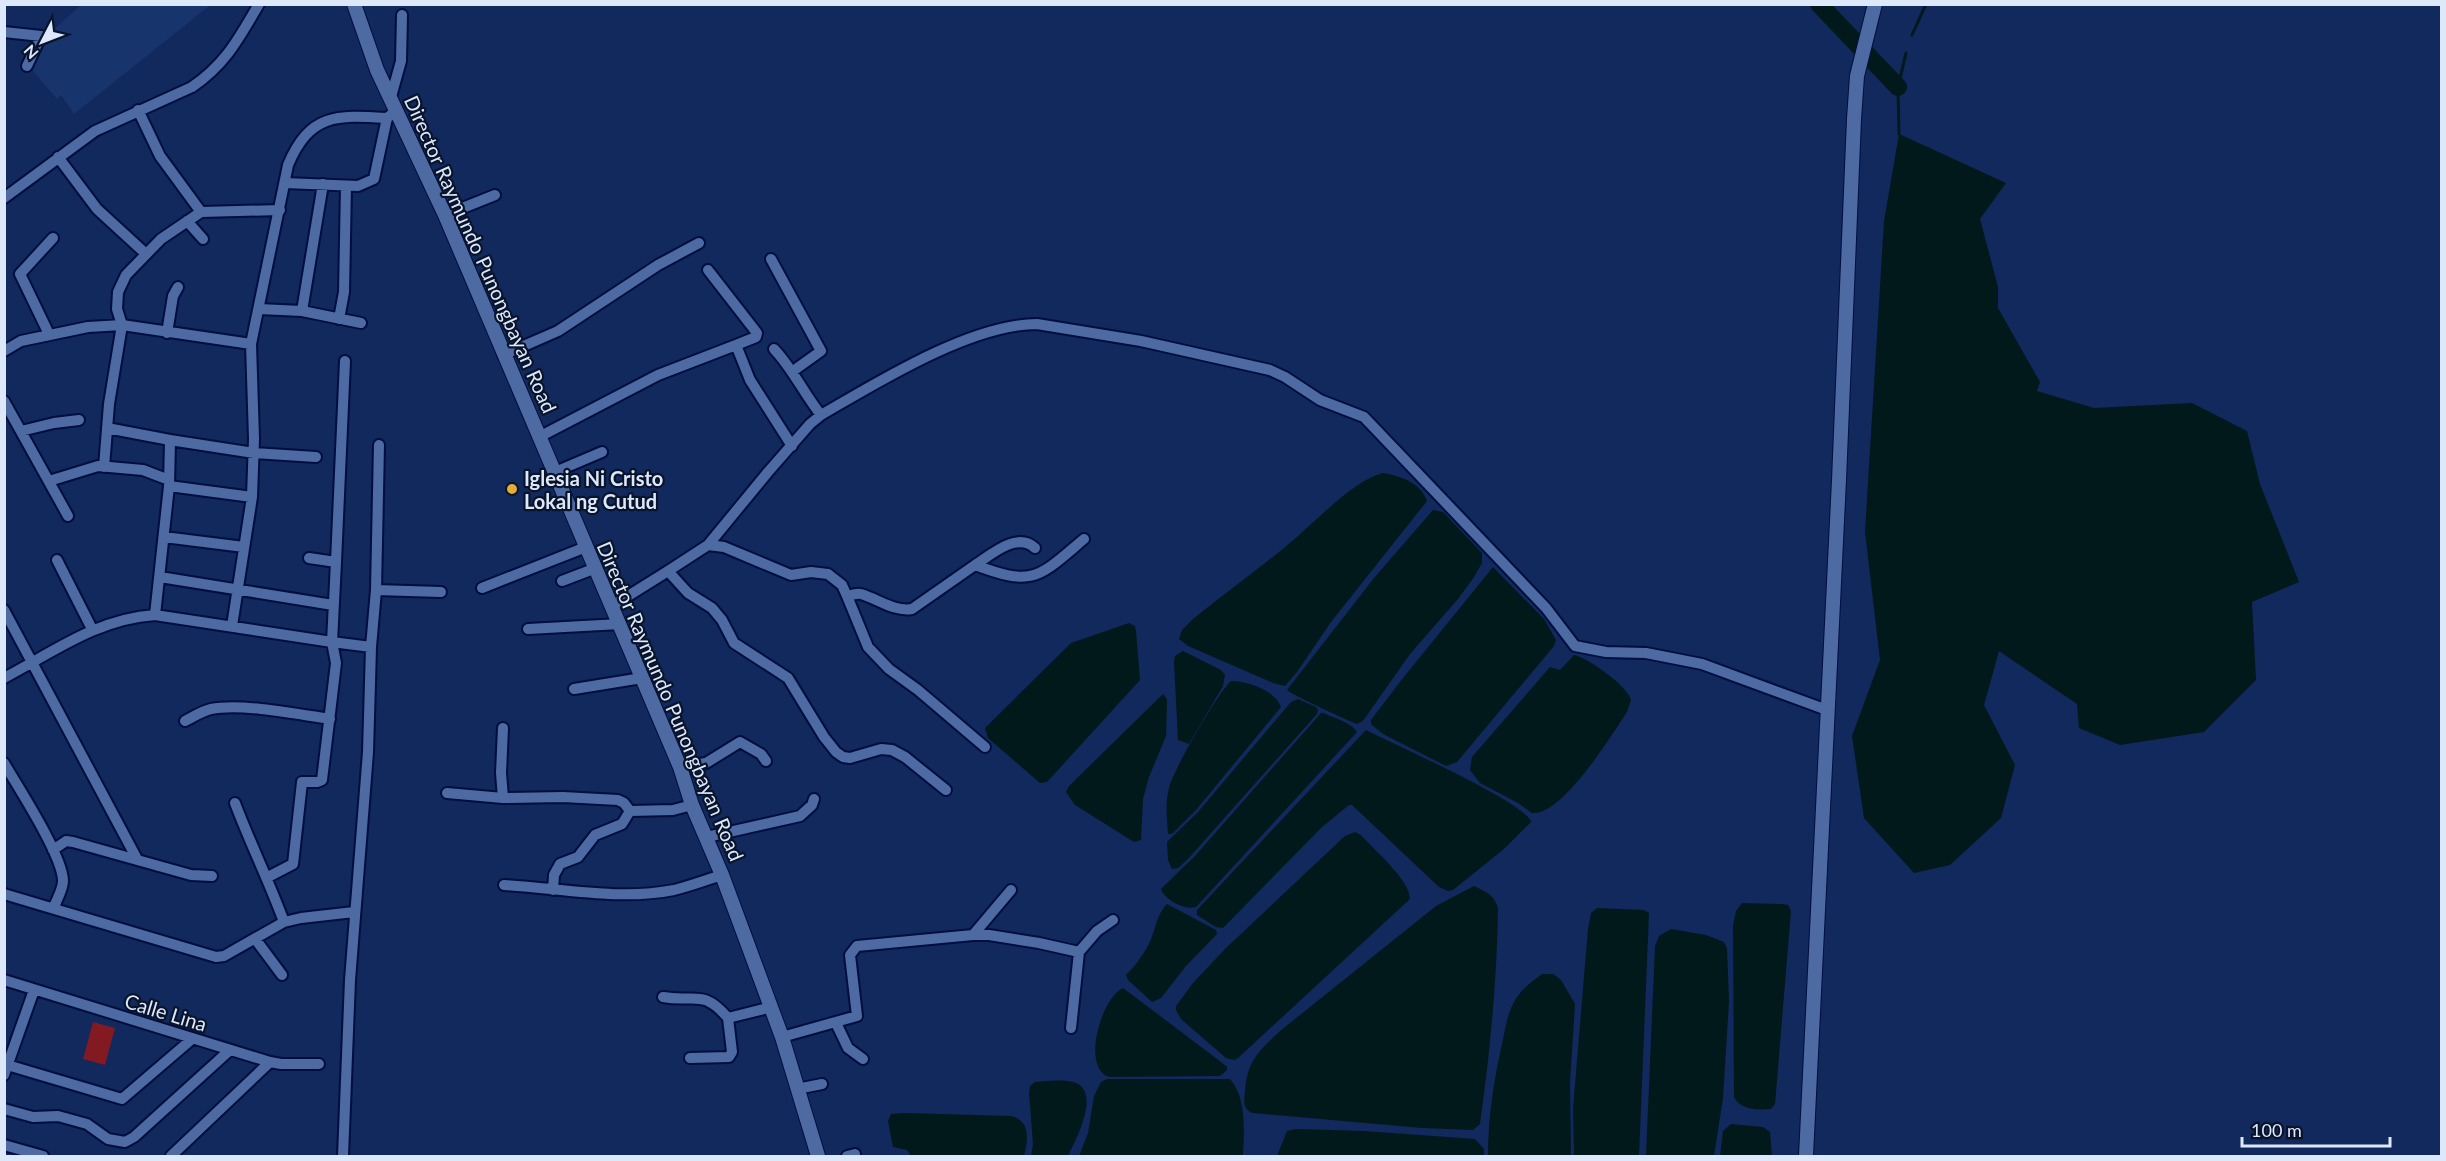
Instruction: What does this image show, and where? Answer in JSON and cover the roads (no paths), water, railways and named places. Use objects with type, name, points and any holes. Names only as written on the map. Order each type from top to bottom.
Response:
[{"type":"street","points":[[4,198],[95,131],[184,91],[203,80],[233,50],[259,4]]},
{"type":"street","name":"Director Raymundo Punongbayan Road","points":[[354,4],[392,108],[445,215],[680,767],[692,805],[707,837],[772,1007],[818,1156]]},
{"type":"street","points":[[1806,1156],[1854,119],[1863,49],[1875,4]]},
{"type":"street","points":[[285,183],[358,186],[374,178],[401,61],[402,15]]},
{"type":"street","points":[[4,32],[41,36],[27,66]]},
{"type":"street","points":[[232,626],[252,497],[254,453],[250,344],[288,165],[302,138],[327,119],[392,108]]},
{"type":"street","points":[[138,110],[160,156],[201,212]]},
{"type":"street","points":[[58,157],[97,209],[146,254]]},
{"type":"street","points":[[302,311],[323,184]]},
{"type":"street","points":[[339,319],[344,292],[346,186]]},
{"type":"street","points":[[445,215],[495,195]]},
{"type":"street","points":[[105,467],[107,428],[122,325],[117,309],[118,292],[126,275],[161,239],[201,212],[280,210]]},
{"type":"street","points":[[188,221],[203,239]]},
{"type":"street","points":[[46,336],[46,330],[20,274],[53,238]]},
{"type":"street","points":[[503,355],[558,331],[658,265],[699,243]]},
{"type":"street","points":[[771,259],[821,351],[793,371]]},
{"type":"street","points":[[539,437],[658,375],[756,337],[757,333],[708,270]]},
{"type":"street","points":[[167,333],[173,296],[178,286]]},
{"type":"street","points":[[259,309],[302,311],[361,323]]},
{"type":"street","points":[[612,606],[708,544],[810,424],[821,415],[935,353],[972,337],[1005,327],[1037,324],[1142,341],[1270,370],[1285,377],[1320,400],[1364,417],[1390,447],[1546,608],[1575,646],[1606,652],[1646,653],[1701,664],[1827,710]]},
{"type":"street","points":[[4,351],[21,341],[88,327],[122,325],[250,344]]},
{"type":"street","points":[[736,345],[750,380],[792,446]]},
{"type":"street","points":[[774,349],[793,371],[807,398],[821,415]]},
{"type":"street","points":[[268,877],[293,864],[299,787],[302,782],[322,780],[336,663],[332,642],[333,605],[345,361]]},
{"type":"street","points":[[4,401],[68,516]]},
{"type":"street","points":[[21,431],[79,420]]},
{"type":"street","points":[[107,428],[254,453],[316,457]]},
{"type":"street","points":[[155,615],[169,483],[170,440]]},
{"type":"street","points":[[343,1156],[354,912],[368,752],[371,647],[376,590],[379,445]]},
{"type":"street","points":[[555,472],[602,452]]},
{"type":"street","points":[[49,482],[98,466],[143,470],[169,483],[252,497]]},
{"type":"street","points":[[164,537],[244,547]]},
{"type":"street","points":[[975,565],[1012,577],[1032,577],[1048,568],[1084,539]]},
{"type":"street","points":[[847,596],[861,594],[897,608],[912,609],[975,565],[1013,543],[1025,542],[1035,548]]},
{"type":"street","points":[[708,544],[724,547],[791,575],[811,572],[828,574],[842,585],[868,647],[889,669],[918,690],[986,747]]},
{"type":"street","points":[[482,588],[586,547]]},
{"type":"street","points":[[309,558],[336,562]]},
{"type":"street","points":[[57,560],[92,629]]},
{"type":"street","points":[[562,581],[596,568]]},
{"type":"street","points":[[668,571],[688,593],[712,608],[722,620],[734,643],[788,678],[824,737],[836,752],[843,757],[850,758],[881,749],[892,750],[905,757],[946,790]]},
{"type":"street","points":[[160,577],[333,605]]},
{"type":"street","points":[[376,590],[441,592]]},
{"type":"street","points":[[4,610],[136,857]]},
{"type":"street","points":[[4,678],[92,629],[130,617],[155,615],[371,647]]},
{"type":"street","points":[[528,628],[620,624]]},
{"type":"street","points":[[574,689],[642,678]]},
{"type":"street","points":[[185,722],[203,712],[224,708],[273,711],[330,719]]},
{"type":"street","points":[[503,728],[501,773],[503,798]]},
{"type":"street","points":[[680,767],[706,763],[740,742],[761,754],[766,761]]},
{"type":"street","points":[[4,763],[53,850],[63,877],[63,885],[54,907]]},
{"type":"street","points":[[447,793],[503,798],[563,797],[618,800],[624,803],[630,811]]},
{"type":"street","points":[[707,837],[800,816],[812,805],[814,799]]},
{"type":"street","points":[[235,803],[268,877],[284,922]]},
{"type":"street","points":[[630,811],[673,810],[692,805]]},
{"type":"street","points":[[553,890],[554,875],[560,864],[578,857],[595,835],[622,824],[630,811]]},
{"type":"street","points":[[53,850],[66,841],[73,842],[136,857],[191,875],[212,876]]},
{"type":"street","points":[[504,885],[553,890],[648,893],[675,889],[722,875]]},
{"type":"street","points":[[973,935],[1011,890]]},
{"type":"street","points":[[4,894],[216,957],[224,956],[256,940],[284,922],[354,912]]},
{"type":"street","points":[[1071,1028],[1079,952],[1097,931],[1113,920]]},
{"type":"street","points":[[782,1037],[857,1016],[850,955],[857,946],[989,935],[1079,952]]},
{"type":"street","points":[[256,940],[282,975]]},
{"type":"street","name":"Calle Lina","points":[[4,980],[270,1062],[319,1064]]},
{"type":"street","points":[[33,990],[6,1068],[122,1099],[192,1039]]},
{"type":"street","points":[[663,997],[695,997],[709,1000],[728,1018],[732,1052],[729,1057],[690,1058]]},
{"type":"street","points":[[728,1018],[772,1007]]},
{"type":"street","points":[[836,1023],[848,1048],[863,1059]]},
{"type":"street","points":[[4,1109],[33,1117],[58,1116],[87,1124],[108,1139],[125,1142],[134,1137],[230,1050]]},
{"type":"street","points":[[171,1156],[270,1062]]},
{"type":"street","points":[[797,1089],[822,1084]]},
{"type":"street","points":[[4,1145],[43,1156]]},
{"type":"waterway","points":[[1819,4],[1898,87]]},
{"type":"waterway","points":[[1912,35],[1926,4]]},
{"type":"waterway","points":[[1899,134],[1898,87],[1906,53]]},
{"type":"place","name":"Iglesia Ni Cristo Lokal ng Cutud","points":[[512,489]]}]
